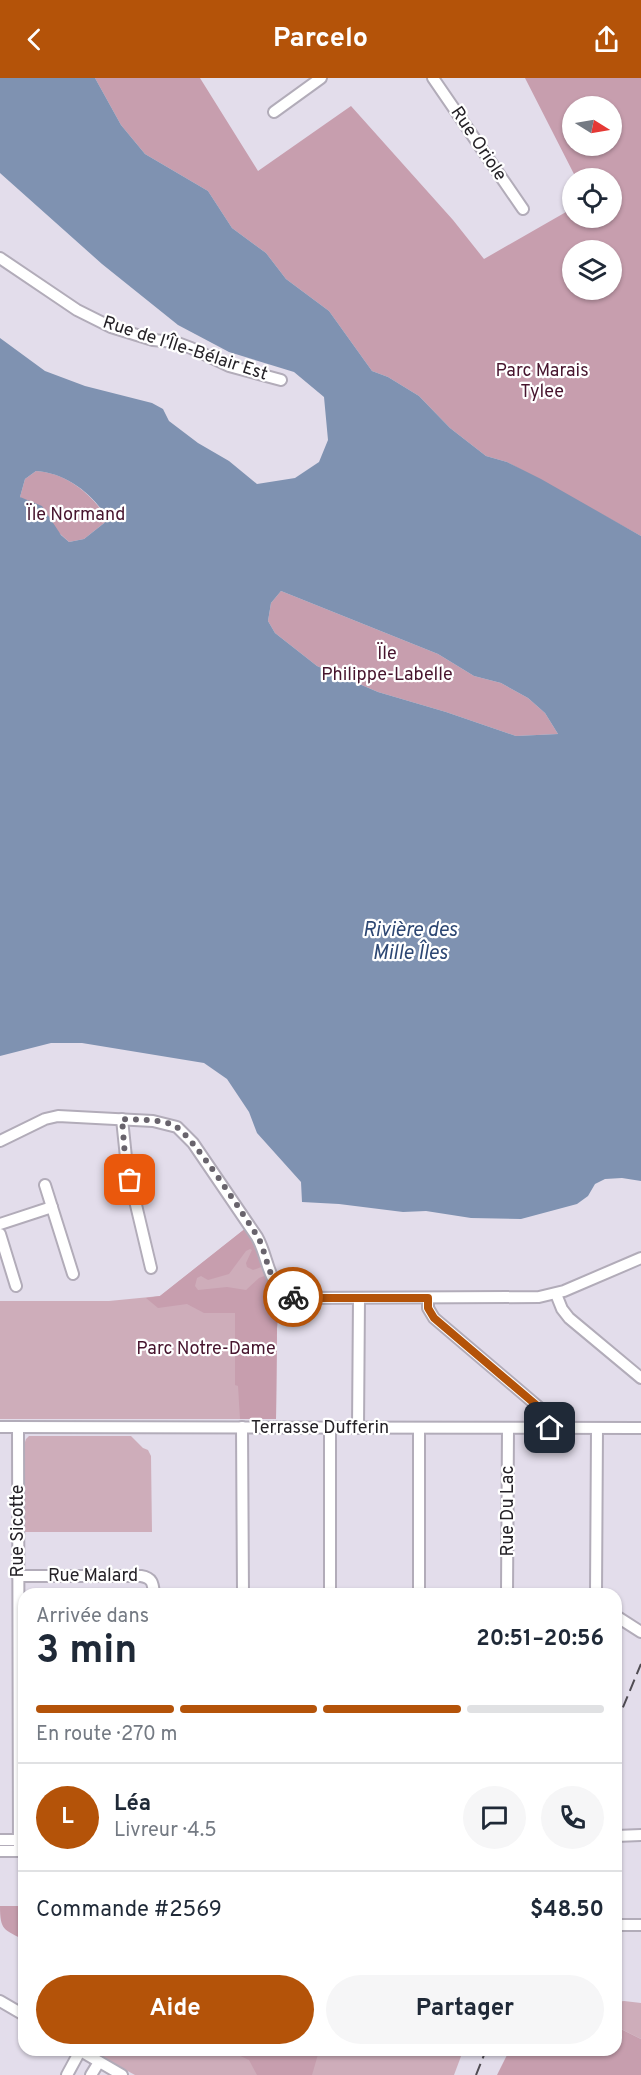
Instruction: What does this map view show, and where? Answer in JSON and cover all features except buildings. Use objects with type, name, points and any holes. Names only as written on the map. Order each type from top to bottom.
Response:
[{"type":"street","points":[[274,112],[321,78]]},
{"type":"street","name":"Rue Oriole","points":[[433,78],[522,209]]},
{"type":"street","name":"Rue de l'Île-Bélair Est","points":[[0,258],[77,310],[111,327],[153,340],[175,342],[229,366],[281,380]]},
{"type":"street","points":[[0,1141],[53,1116],[122,1119],[174,1125],[185,1132],[258,1237],[274,1281],[283,1292],[292,1297],[534,1298],[556,1294],[641,1258]]},
{"type":"street","points":[[122,1119],[127,1167],[151,1268]]},
{"type":"street","points":[[45,1185],[74,1274]]},
{"type":"street","points":[[0,1224],[52,1207]]},
{"type":"street","points":[[0,1234],[16,1286]]},
{"type":"street","points":[[556,1294],[562,1309],[569,1318],[641,1378]]},
{"type":"street","points":[[358,1428],[359,1298]]},
{"type":"street","points":[[428,1298],[428,1308],[434,1318],[541,1409],[548,1419],[550,1428]]},
{"type":"street","points":[[641,1423],[641,1428]]},
{"type":"street","name":"Terrasse Dufferin","points":[[0,1427],[641,1428]]},
{"type":"street","name":"Rue Sicotte","points":[[18,1427],[18,1588]]},
{"type":"street","points":[[242,1427],[243,1588]]},
{"type":"street","points":[[330,1428],[330,1588]]},
{"type":"street","points":[[418,1428],[419,1588]]},
{"type":"street","name":"Rue Du Lac","points":[[507,1588],[508,1428]]},
{"type":"street","points":[[596,1588],[597,1428]]},
{"type":"street","name":"Rue Malard","points":[[18,1576],[141,1576],[151,1579],[152,1588]]},
{"type":"street","points":[[622,1620],[641,1632]]},
{"type":"street","points":[[622,1836],[641,1835]]},
{"type":"street","points":[[0,1840],[18,1845]]},
{"type":"street","points":[[0,1851],[18,1847]]},
{"type":"street","points":[[622,1925],[641,1925]]},
{"type":"street","points":[[0,2001],[18,2012]]},
{"type":"street","points":[[67,2075],[77,2056]]},
{"type":"street","points":[[89,2056],[122,2075]]},
{"type":"street","points":[[91,2075],[99,2062]]},
{"type":"green space","name":"Parc Marais Tylee","points":[[95,78],[200,78],[258,171],[351,106],[453,220],[484,259],[562,214],[562,228],[622,228],[622,168],[571,168],[565,156],[622,156],[622,96],[562,96],[562,151],[525,78],[641,78],[641,536],[507,462],[486,456],[450,428],[419,396],[388,377],[372,371],[329,311],[286,279],[266,253],[232,228],[208,191],[145,154],[121,125]]},
{"type":"green space","name":"Ïle Normand","points":[[36,471],[58,476],[78,486],[108,520],[84,539],[69,542],[20,497],[25,479]]},
{"type":"green space","name":"Ïle Philippe-Labelle","points":[[281,591],[438,654],[474,676],[501,683],[528,698],[545,713],[558,734],[516,736],[378,692],[317,666],[275,633],[268,621],[271,603]]},
{"type":"green space","name":"Parc Notre-Dame","points":[[246,1228],[254,1240],[270,1282],[279,1297],[276,1419],[0,1419],[0,1301],[109,1301],[160,1296]]},
{"type":"green space","points":[[246,1228],[254,1240],[254,1245],[258,1247],[264,1266],[253,1270],[247,1267],[246,1263],[252,1250],[250,1249],[229,1274],[208,1280],[201,1276],[197,1278],[195,1286],[198,1290],[227,1287],[246,1290],[259,1278],[267,1275],[272,1288],[279,1297],[276,1419],[240,1419],[238,1386],[235,1385],[235,1313],[204,1313],[187,1304],[158,1308],[146,1298],[160,1296]]},
{"type":"green space","points":[[29,1436],[131,1436],[148,1450],[151,1456],[152,1532],[24,1532],[24,1445]]},
{"type":"green space","points":[[0,1906],[18,1906],[18,1937],[4,1928]]},
{"type":"green space","points":[[622,2001],[641,2003],[641,2039],[622,2030]]},
{"type":"green space","points":[[622,2030],[641,2039],[641,2075],[497,2075],[506,2056],[622,2056]]},
{"type":"green space","points":[[100,2056],[461,2056],[454,2075],[135,2075]]},
{"type":"green space","points":[[241,2056],[317,2056],[312,2075],[257,2075],[249,2060]]},
{"type":"water","name":"Rivière des Mille Îles","points":[[0,78],[95,78],[121,125],[145,154],[208,191],[232,228],[266,253],[286,279],[329,311],[372,371],[388,377],[419,396],[450,428],[486,456],[507,462],[541,479],[641,536],[641,1181],[622,1178],[605,1179],[595,1184],[588,1196],[577,1204],[521,1219],[471,1218],[426,1211],[403,1212],[302,1202],[301,1182],[257,1133],[249,1112],[227,1079],[204,1063],[82,1043],[51,1043],[0,1056],[0,338],[45,371],[85,386],[152,403],[163,409],[169,421],[198,443],[229,461],[257,484],[295,478],[319,462],[328,440],[324,397],[294,372],[229,352],[178,325],[102,264],[0,173]],"holes":[[[36,471],[58,476],[78,486],[95,502],[108,520],[84,539],[69,542],[61,535],[42,506],[20,497],[25,479]],[[281,591],[438,654],[474,676],[501,683],[528,698],[545,713],[558,734],[516,736],[378,692],[317,666],[275,633],[268,621],[271,603]]]},
{"type":"railway","points":[[622,1710],[641,1664]]},
{"type":"railway","points":[[476,2075],[484,2056]]},
{"type":"way so far","points":[[130,1180],[125,1156],[122,1119],[166,1123],[181,1129],[189,1137],[258,1237],[276,1285],[293,1297]]},
{"type":"route","points":[[293,1297],[428,1298],[429,1312],[434,1318],[541,1409],[548,1419],[550,1428]]}]
